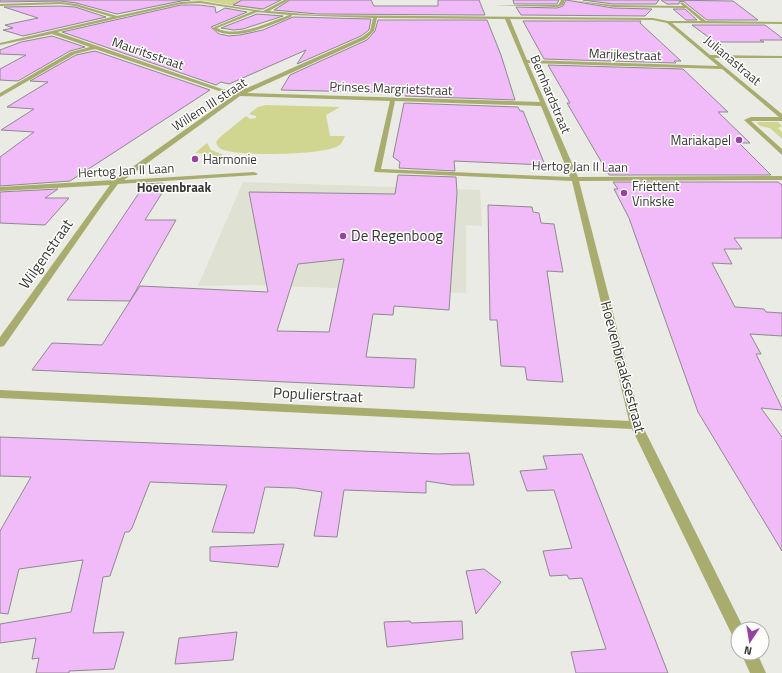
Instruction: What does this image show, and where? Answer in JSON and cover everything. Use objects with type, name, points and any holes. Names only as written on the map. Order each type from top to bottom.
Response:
[{"type":"street","points":[[7,5],[12,0]]},
{"type":"street","points":[[180,0],[188,2]]},
{"type":"street","points":[[264,12],[287,0]]},
{"type":"street","points":[[491,0],[496,5],[500,18]]},
{"type":"street","points":[[496,5],[557,6],[561,5],[563,0]]},
{"type":"street","points":[[572,0],[613,6],[686,7]]},
{"type":"street","points":[[677,0],[705,22]]},
{"type":"street","points":[[0,44],[188,2],[200,2],[294,15],[653,19],[668,22],[782,23]]},
{"type":"street","points":[[0,5],[61,3],[118,17]]},
{"type":"street","points":[[257,11],[214,28],[224,32],[245,32],[294,15]]},
{"type":"street","name":"Willem III straat","points":[[116,182],[239,94],[364,38],[372,31],[375,17]]},
{"type":"street","name":"Bernhardstraat","points":[[507,18],[575,179]]},
{"type":"street","name":"Julianastraat","points":[[668,22],[782,118]]},
{"type":"street","name":"Mauritsstraat","points":[[51,32],[221,90],[239,94]]},
{"type":"street","points":[[0,95],[73,53],[96,47]]},
{"type":"street","points":[[710,56],[782,57]]},
{"type":"street","name":"Marijkestraat","points":[[525,61],[724,68]]},
{"type":"street","name":"Prinses Margrietstraat","points":[[239,94],[543,104]]},
{"type":"street","name":"Hertog Jan II Laan","points":[[393,99],[377,171],[575,179],[782,178]]},
{"type":"street","points":[[767,104],[775,104]]},
{"type":"street","name":"Julianastraat","points":[[782,118],[747,120],[782,153]]},
{"type":"street","name":"Hertog Jan II Laan","points":[[0,189],[254,174]]},
{"type":"street","name":"Hoevenbraaksestraat","points":[[575,179],[636,425],[733,621]]},
{"type":"street","name":"Wilgenstraat","points":[[0,344],[100,202],[116,182]]},
{"type":"street","name":"Populierstraat","points":[[0,394],[636,425]]},
{"type":"street","points":[[753,661],[758,673]]},
{"type":"shaded area","name":"De Regenboog","points":[[243,182],[480,190],[482,226],[466,225],[466,293],[251,285],[198,286]]},
{"type":"green space","points":[[182,0],[244,0],[241,2],[270,6],[260,10],[205,1]]},
{"type":"green space","points":[[266,105],[340,107],[326,115],[330,136],[345,136],[338,146],[329,149],[299,153],[261,154],[230,152],[218,147],[216,142],[220,137],[246,116],[250,119],[256,118],[256,116],[249,114],[258,107]]},
{"type":"green space","points":[[757,122],[778,122],[782,126],[778,128],[782,132],[782,139],[770,128],[760,126]]},
{"type":"green space","points":[[207,143],[211,150],[224,155],[223,161],[209,162],[212,158],[209,154],[195,153]]},
{"type":"building","points":[[0,0],[190,0],[117,14],[76,3],[61,1],[0,2]]},
{"type":"building","points":[[242,0],[281,0],[263,9],[233,5]]},
{"type":"building","points":[[290,0],[371,0],[374,6],[438,6],[438,0],[479,0],[485,15],[317,14],[274,10]]},
{"type":"building","points":[[513,0],[559,0],[557,4],[514,4]]},
{"type":"building","points":[[566,0],[613,8],[652,9],[645,16],[521,15],[516,7],[557,8],[563,6]]},
{"type":"building","points":[[583,0],[659,0],[656,4],[613,4]]},
{"type":"building","points":[[661,0],[733,1],[758,20],[707,20],[683,1],[679,2],[679,4],[667,4]]},
{"type":"building","points":[[181,5],[215,7],[216,13],[225,8],[247,12],[211,27],[219,34],[229,36],[263,30],[293,17],[371,19],[369,30],[361,36],[297,64],[306,50],[229,84],[221,82],[216,85],[62,32]]},
{"type":"building","points":[[4,7],[75,7],[106,17],[23,36],[3,30],[13,28],[5,25],[38,18]]},
{"type":"building","points":[[673,9],[685,9],[697,20],[686,20]]},
{"type":"building","points":[[257,14],[283,16],[243,29],[234,30],[221,28]]},
{"type":"building","points":[[378,20],[487,20],[501,55],[515,100],[405,96],[406,93],[281,90],[290,75],[367,40],[375,31]]},
{"type":"building","points":[[523,21],[641,21],[640,23],[681,61],[674,61],[676,63],[544,59]]},
{"type":"building","points":[[692,25],[765,25],[782,38],[782,40],[760,40],[764,42],[715,42]]},
{"type":"building","points":[[52,36],[85,47],[70,51],[18,81],[0,80],[0,69],[26,55],[0,54],[0,50],[21,42]]},
{"type":"building","points":[[95,51],[210,90],[70,181],[0,186],[0,157],[34,132],[1,130],[34,109],[7,107],[48,82],[30,81],[76,55]]},
{"type":"building","points":[[548,65],[683,69],[728,112],[718,112],[750,143],[739,143],[771,175],[609,175],[567,103],[570,103]]},
{"type":"building","points":[[404,103],[518,107],[520,111],[523,111],[545,165],[454,161],[455,171],[399,168],[400,162],[393,157]]},
{"type":"building","points":[[398,175],[456,177],[457,193],[449,310],[394,306],[393,315],[373,314],[366,357],[416,359],[414,388],[32,370],[52,343],[102,345],[140,286],[268,292],[249,192],[395,194]],"holes":[[[344,259],[329,332],[277,331],[298,264]]]},
{"type":"building","points":[[613,182],[778,182],[782,185],[782,238],[734,238],[742,249],[724,249],[732,264],[712,263],[735,307],[764,309],[766,312],[782,313],[782,336],[750,334],[761,354],[756,354],[782,408],[782,410],[761,408],[782,437],[782,551],[698,412],[629,218],[614,189],[618,189]]},
{"type":"building","points":[[162,183],[167,185],[145,220],[176,220],[130,301],[67,300],[145,184]]},
{"type":"building","points":[[58,189],[45,198],[69,198],[45,225],[0,223],[0,192]]},
{"type":"building","points":[[488,205],[532,207],[533,212],[539,213],[541,223],[554,224],[563,272],[547,271],[563,382],[527,380],[525,367],[501,366],[497,320],[490,320]]},
{"type":"building","points":[[0,437],[437,454],[469,453],[474,485],[452,485],[426,481],[426,493],[344,490],[337,537],[314,536],[322,492],[295,488],[265,487],[254,533],[212,532],[227,485],[150,482],[132,528],[129,532],[125,532],[110,576],[103,577],[93,633],[124,632],[114,669],[69,671],[69,673],[36,673],[39,658],[32,659],[36,638],[0,643],[0,624],[71,612],[83,560],[19,569],[8,614],[0,613],[0,531],[31,477],[0,476]]},
{"type":"building","points":[[582,454],[668,673],[576,673],[571,652],[606,649],[582,578],[569,579],[567,575],[550,576],[543,551],[572,548],[554,490],[527,491],[520,471],[547,469],[543,456]]},
{"type":"building","points":[[284,544],[278,567],[210,561],[210,547]]},
{"type":"building","points":[[484,569],[501,582],[476,614],[466,571]]},
{"type":"building","points":[[410,621],[411,623],[462,621],[463,639],[387,647],[384,622]]},
{"type":"building","points":[[237,632],[233,660],[175,664],[179,638]]},
{"type":"place","name":"Mariakapel","points":[[739,140]]},
{"type":"place","name":"Harmonie","points":[[195,159]]},
{"type":"place","name":"Friettent Vinkske","points":[[624,193]]},
{"type":"place","name":"De Regenboog","points":[[343,236]]},
{"type":"district","name":"Hoevenbraak","points":[[174,187]]}]
